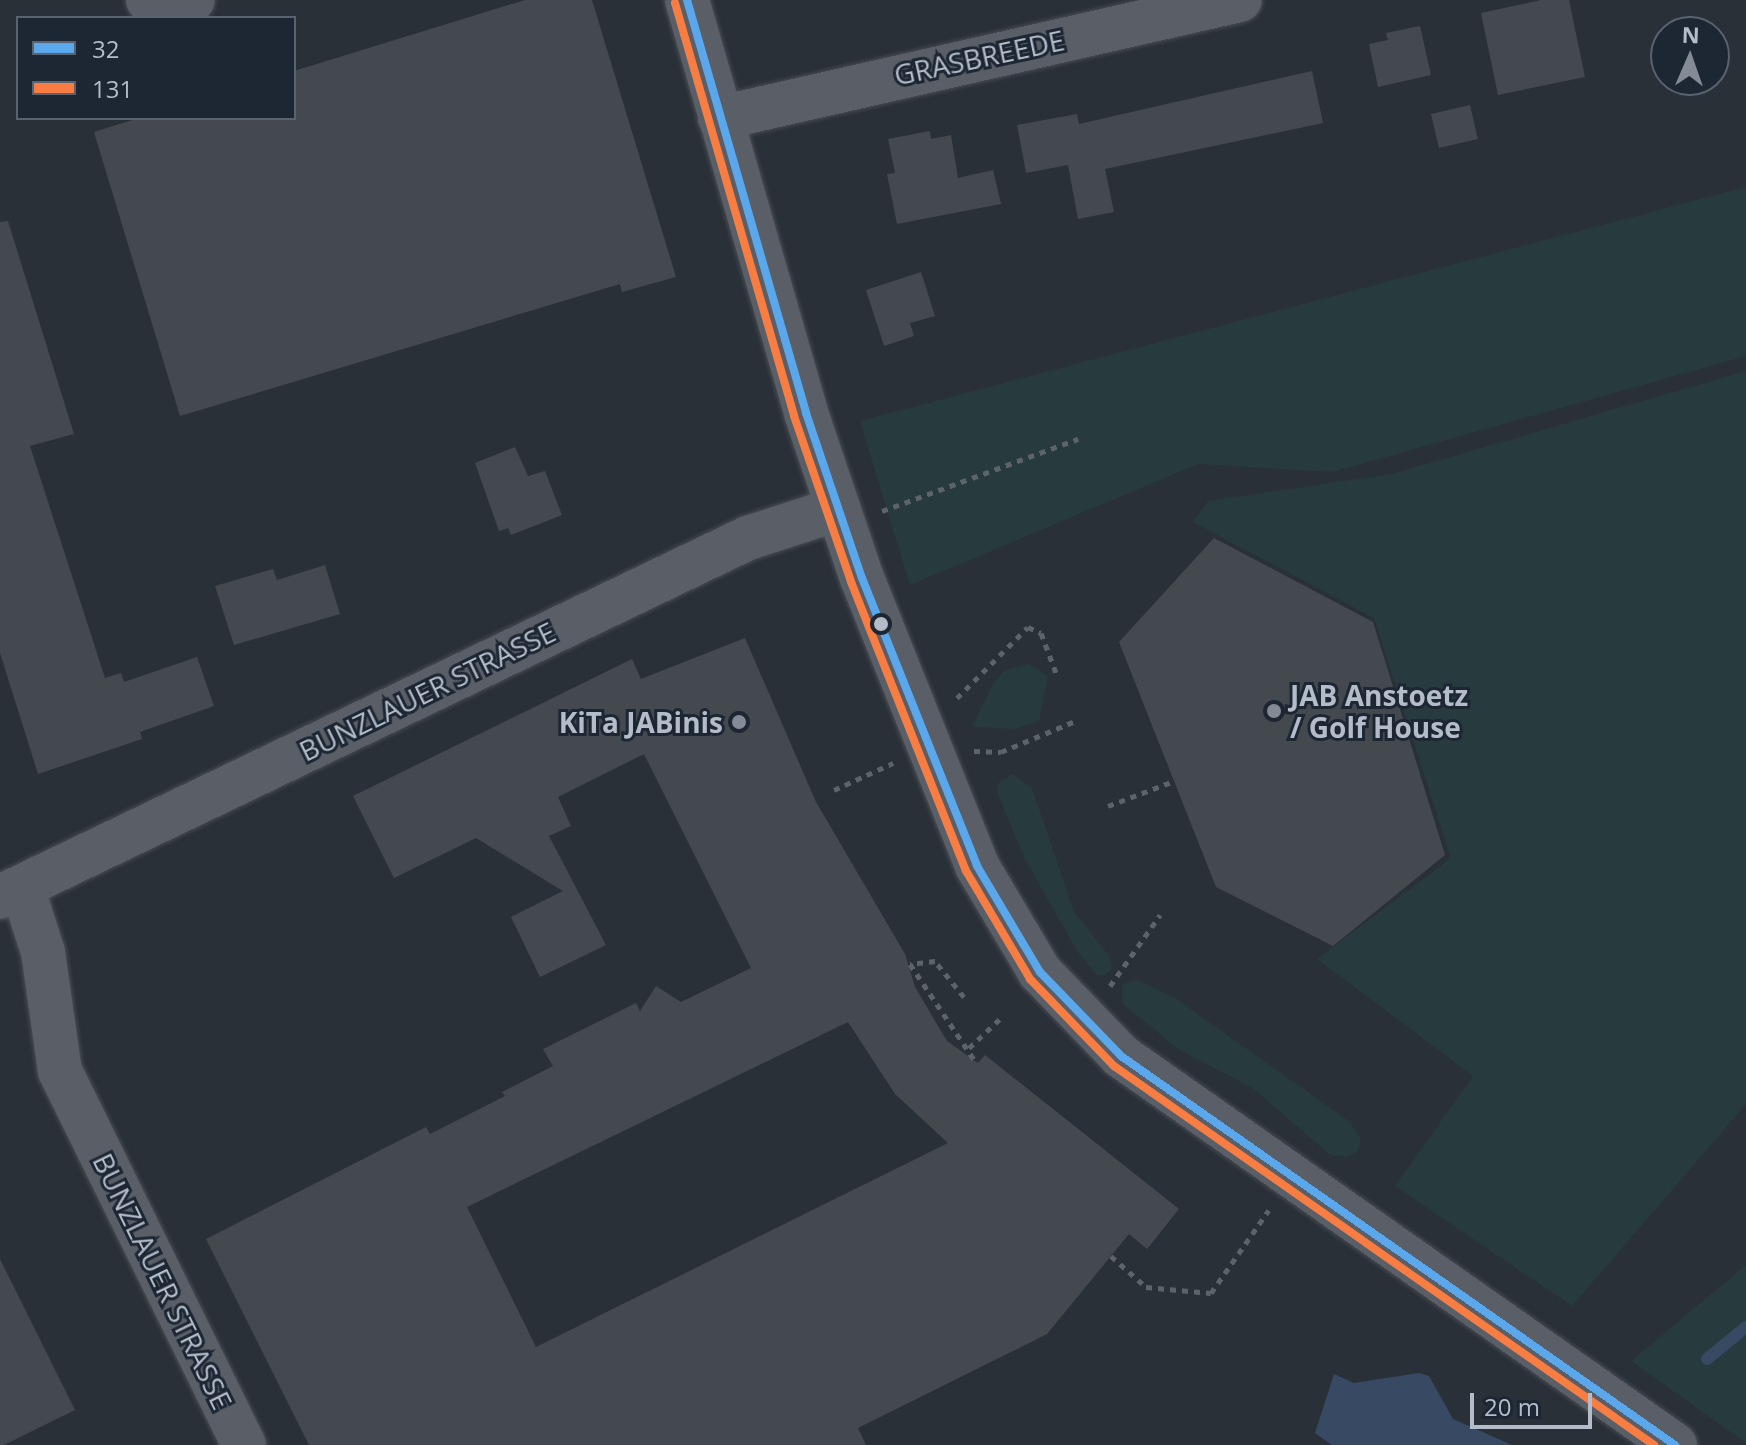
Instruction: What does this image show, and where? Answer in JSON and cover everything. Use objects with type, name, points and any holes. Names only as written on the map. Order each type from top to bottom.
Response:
[{"type":"street","points":[[148,0],[158,10],[193,0]]},
{"type":"street","points":[[687,0],[841,516],[927,749],[997,906],[1040,972],[1082,1022],[1202,1115],[1675,1445]]},
{"type":"street","name":"GRASBREEDE","points":[[720,118],[1240,0]]},
{"type":"street","name":"BUNZLAUER STRASSE","points":[[244,1445],[60,1071],[40,940],[11,892],[748,538],[841,516]]},
{"type":"path","points":[[841,516],[1078,439]]},
{"type":"path","points":[[927,749],[961,691],[1017,632],[1036,628],[1058,678]]},
{"type":"path","points":[[834,790],[927,749],[1001,752],[1075,721]]},
{"type":"path","points":[[1108,806],[1174,781]]},
{"type":"path","points":[[1082,1022],[1160,915]]},
{"type":"path","points":[[964,997],[935,961],[910,964],[977,1064]]},
{"type":"path","points":[[969,1048],[1002,1017]]},
{"type":"path","points":[[1111,1256],[1146,1287],[1211,1293],[1269,1210]]},
{"type":"green space","points":[[1746,187],[1746,356],[1332,472],[1198,464],[910,585],[860,421]]},
{"type":"green space","points":[[1746,371],[1746,1104],[1572,1306],[1395,1186],[1473,1076],[1317,959],[1451,858],[1374,618],[1193,522],[1208,501],[1392,474]]},
{"type":"green space","points":[[1029,664],[1048,676],[1039,721],[1015,729],[972,727],[995,681],[1006,670]]},
{"type":"green space","points":[[1013,774],[1032,788],[1074,912],[1110,957],[1112,969],[1105,975],[1097,975],[1077,951],[1026,861],[997,792],[999,782]]},
{"type":"green space","points":[[1138,980],[1175,998],[1350,1122],[1361,1139],[1358,1151],[1348,1157],[1329,1154],[1254,1089],[1178,1049],[1122,1003],[1122,984]]},
{"type":"green space","points":[[1746,1265],[1746,1443],[1631,1361]]},
{"type":"water","points":[[1419,1373],[1429,1376],[1453,1419],[1512,1445],[1332,1445],[1315,1433],[1334,1374],[1354,1383]]},
{"type":"building","points":[[525,0],[592,0],[676,277],[622,292],[620,284],[180,416],[94,132],[133,120],[296,120],[296,70]]},
{"type":"building","points":[[1541,0],[1569,0],[1585,77],[1498,95],[1481,13]]},
{"type":"building","points":[[1420,26],[1431,75],[1378,87],[1369,44],[1388,40],[1386,33]]},
{"type":"building","points":[[1312,71],[1323,123],[1105,169],[1114,212],[1078,219],[1068,165],[1026,173],[1017,125],[1077,114],[1079,124]]},
{"type":"building","points":[[1470,105],[1478,139],[1439,148],[1431,114]]},
{"type":"building","points":[[930,131],[931,139],[951,135],[958,178],[993,170],[1001,204],[897,224],[887,174],[895,173],[888,139]]},
{"type":"building","points":[[8,221],[74,434],[30,446],[105,678],[121,673],[124,682],[197,657],[214,706],[140,732],[142,739],[38,774],[0,653],[0,222]]},
{"type":"building","points":[[921,272],[935,316],[910,323],[914,336],[884,346],[866,290]]},
{"type":"building","points":[[515,447],[528,476],[545,471],[562,515],[511,535],[508,528],[499,531],[475,463]]},
{"type":"building","name":"JAB Anstoetz / Golf House","points":[[1214,538],[1373,622],[1445,855],[1333,946],[1216,887],[1119,642]]},
{"type":"building","points":[[325,565],[340,614],[234,645],[215,586],[273,569],[277,580]]},
{"type":"building","points":[[745,638],[816,802],[905,954],[915,987],[947,1041],[978,1063],[985,1055],[1179,1209],[1147,1249],[1129,1234],[1047,1334],[858,1428],[866,1445],[309,1445],[206,1239],[426,1127],[430,1134],[505,1096],[502,1092],[553,1066],[543,1049],[636,1003],[640,1011],[656,986],[681,1002],[751,968],[644,754],[558,797],[571,826],[549,836],[606,945],[540,977],[511,917],[563,891],[476,838],[394,878],[353,796],[632,659],[641,679]],"holes":[[[848,1022],[895,1094],[948,1143],[536,1347],[467,1207]]]},
{"type":"building","points":[[0,1259],[75,1410],[4,1445],[0,1445]]},
{"type":"waterway","points":[[1707,1359],[1746,1327]]},
{"type":"transit line","name":"32","points":[[687,0],[806,413],[862,578],[977,866],[1040,972],[1121,1056],[1675,1445]]},
{"type":"transit line","name":"131","points":[[675,3],[794,416],[851,582],[966,871],[1030,979],[1114,1066],[1654,1445]]},
{"type":"place","name":"JAB Anstoetz / Golf House","points":[[1274,711]]},
{"type":"place","name":"KiTa JABinis","points":[[739,722]]}]
